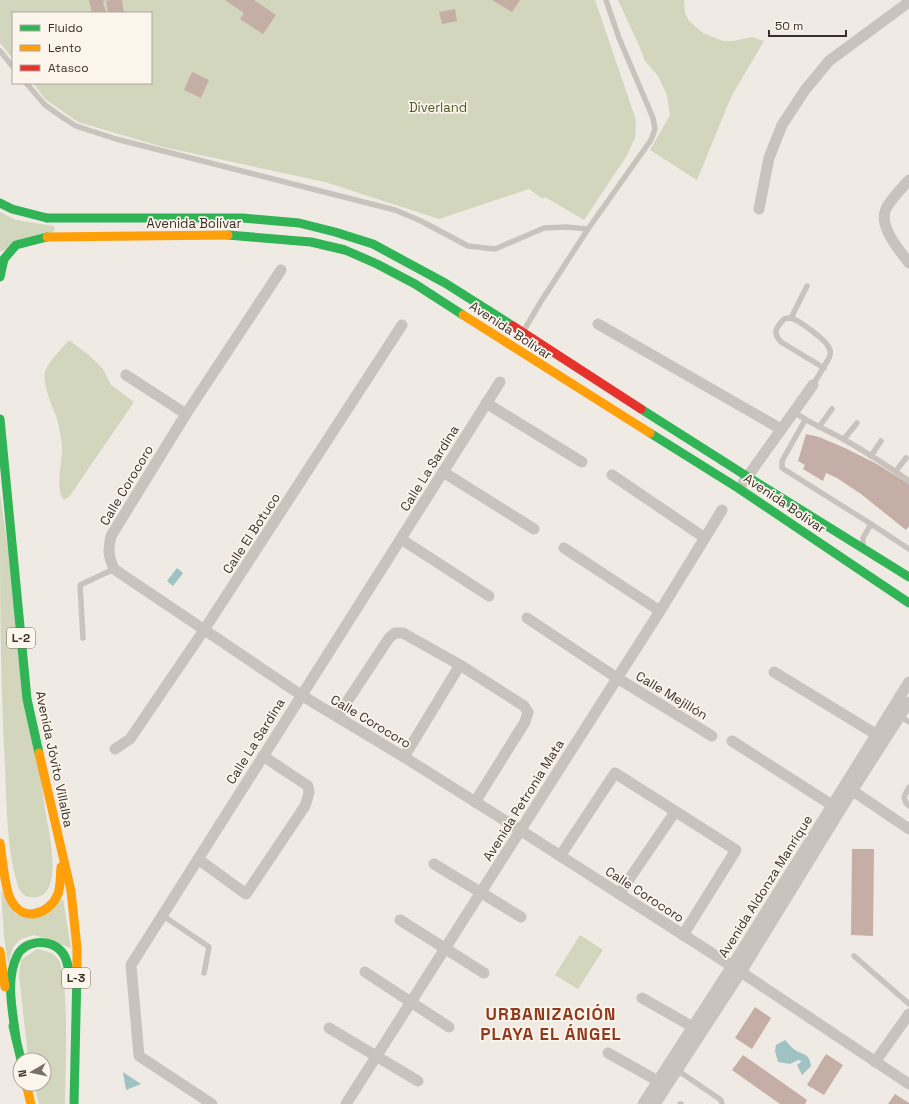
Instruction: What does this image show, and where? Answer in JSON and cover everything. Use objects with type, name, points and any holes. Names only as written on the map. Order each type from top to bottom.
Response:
[{"type":"street","points":[[759,209],[769,158],[782,125],[805,90],[829,61],[909,2]]},
{"type":"street","points":[[909,180],[885,209],[884,222],[888,234],[909,263]]},
{"type":"street","name":"Avenida Bolívar","points":[[0,203],[47,218],[243,218],[299,223],[373,244],[445,283],[748,477],[909,577]]},
{"type":"street","name":"Avenida Bolívar","points":[[0,277],[4,259],[16,245],[47,237],[238,235],[311,242],[345,250],[377,264],[415,284],[738,488],[909,603]]},
{"type":"street","name":"Calle Corocoro","points":[[281,270],[186,414],[111,536],[108,551],[114,569],[301,695],[404,757],[520,830],[737,969],[909,1084]]},
{"type":"street","points":[[598,324],[781,429]]},
{"type":"street","name":"Calle El Botuco","points":[[115,749],[130,738],[204,630],[402,325]]},
{"type":"street","points":[[126,375],[186,414]]},
{"type":"street","name":"Calle La Sardina","points":[[212,1104],[139,1056],[131,965],[500,382]]},
{"type":"street","points":[[738,488],[748,477],[813,385]]},
{"type":"street","points":[[486,403],[582,462]]},
{"type":"street","name":"Avenida Jóvito Villalba","points":[[0,420],[27,699],[71,891],[77,948],[74,1034],[74,1104]]},
{"type":"street","points":[[443,472],[534,529]]},
{"type":"street","points":[[612,475],[705,538]]},
{"type":"street","name":"Avenida Petronia Mata","points":[[346,1104],[660,611],[722,510]]},
{"type":"street","points":[[401,538],[489,596]]},
{"type":"street","points":[[564,548],[660,611]]},
{"type":"street","name":"Calle Mejillón","points":[[527,618],[617,678],[712,736]]},
{"type":"street","points":[[337,717],[389,638],[395,633],[403,633],[460,666],[524,706],[528,712],[526,722],[475,802]]},
{"type":"street","points":[[404,757],[460,666]]},
{"type":"street","points":[[774,672],[880,737]]},
{"type":"street","name":"Avenida Aldonza Manrique","points":[[654,1104],[677,1070],[737,969],[880,737],[909,682]]},
{"type":"street","name":"Avenida Aldonza Manrique","points":[[880,737],[904,719],[909,702]]},
{"type":"street","points":[[732,741],[837,808]]},
{"type":"street","points":[[198,859],[246,894],[305,806],[309,794],[308,786],[263,756]]},
{"type":"street","points":[[560,856],[615,773],[736,850],[683,935]]},
{"type":"street","points":[[848,788],[909,829]]},
{"type":"street","points":[[619,894],[675,812]]},
{"type":"street","points":[[0,843],[9,897],[12,904],[17,909],[30,914],[46,911],[55,899],[60,888],[62,854]]},
{"type":"street","points":[[434,864],[521,917]]},
{"type":"street","points":[[400,920],[484,973]]},
{"type":"street","points":[[16,1038],[11,981],[12,971],[17,955],[29,944],[37,942],[45,942],[53,945],[62,952],[67,963],[70,977],[74,1034]]},
{"type":"street","points":[[0,951],[6,992],[19,1052]]},
{"type":"street","name":"Avenida Aldonza Manrique","points":[[642,1104],[693,1027],[737,969]]},
{"type":"street","points":[[365,972],[450,1027]]},
{"type":"street","points":[[642,998],[693,1027]]},
{"type":"street","points":[[875,1062],[909,1014]]},
{"type":"street","points":[[329,1028],[418,1081]]},
{"type":"street","points":[[608,1053],[658,1081]]},
{"type":"street","points":[[28,1092],[31,1104]]},
{"type":"lane","points":[[523,332],[588,229],[652,140],[655,129],[653,118],[619,38],[606,0]]},
{"type":"lane","points":[[0,51],[12,66]]},
{"type":"lane","points":[[27,84],[45,105],[76,126],[116,139],[395,210],[421,221],[468,246],[495,248],[544,228],[566,227],[588,229]]},
{"type":"lane","points":[[791,318],[807,286]]},
{"type":"lane","points":[[813,385],[824,368],[831,354],[829,346],[807,328],[791,318],[784,319],[776,330],[775,333],[777,338],[781,342],[824,368]]},
{"type":"lane","points":[[818,427],[832,409]]},
{"type":"lane","points":[[794,412],[805,420],[871,456],[896,471],[909,481]]},
{"type":"lane","points":[[805,420],[782,461],[782,468],[909,549]]},
{"type":"lane","points":[[844,440],[856,423]]},
{"type":"lane","points":[[871,456],[881,441]]},
{"type":"lane","points":[[896,471],[906,458]]},
{"type":"lane","points":[[863,549],[863,538],[871,524]]},
{"type":"lane","points":[[83,638],[80,585],[114,569]]},
{"type":"lane","points":[[909,787],[904,798],[909,806]]},
{"type":"lane","points":[[162,915],[209,947],[204,973]]},
{"type":"lane","points":[[854,956],[909,1004]]},
{"type":"lane","points":[[677,1070],[721,1100],[722,1104]]},
{"type":"green space","name":"Diverland","points":[[0,0],[595,0],[636,120],[635,138],[626,157],[584,220],[545,197],[543,199],[529,189],[439,219],[325,182],[163,147],[78,122],[45,99],[34,84],[152,84],[152,12],[12,12],[12,58],[0,43]]},
{"type":"green space","points":[[618,0],[684,0],[685,13],[689,21],[703,33],[723,41],[733,41],[752,37],[764,41],[731,97],[697,180],[650,150],[670,115],[667,95],[658,76],[645,61]]},
{"type":"green space","points":[[0,212],[16,220],[53,226],[55,229],[53,232],[0,252]]},
{"type":"green space","points":[[69,340],[90,356],[103,369],[111,385],[134,402],[69,497],[64,500],[61,495],[59,482],[62,446],[57,420],[46,388],[44,376],[49,364]]},
{"type":"green space","points":[[0,493],[51,847],[52,876],[48,888],[41,895],[30,897],[21,892],[17,883],[13,869],[9,840],[1,664]]},
{"type":"green space","points":[[1,890],[16,915],[63,899],[71,948],[35,935],[21,939],[13,947],[8,965],[4,936]]},
{"type":"green space","points":[[580,935],[603,950],[578,989],[555,975]]},
{"type":"green space","points":[[37,949],[54,955],[58,959],[62,969],[65,1006],[65,1104],[39,1104],[36,1092],[52,1092],[52,1052],[28,1052],[19,975],[21,960]]},
{"type":"water","points":[[177,568],[183,573],[173,586],[167,581]]},
{"type":"water","points":[[785,1040],[794,1049],[806,1055],[809,1059],[811,1066],[802,1075],[797,1065],[802,1061],[798,1060],[790,1064],[778,1062],[775,1051],[776,1045]]},
{"type":"water","points":[[123,1072],[141,1084],[126,1090]]},
{"type":"building","points":[[89,0],[105,0],[103,2],[106,12],[92,12]]},
{"type":"building","points":[[122,0],[124,12],[108,12],[106,1]]},
{"type":"building","points":[[225,0],[254,0],[276,15],[263,34],[240,19],[244,13]]},
{"type":"building","points":[[492,0],[520,0],[512,12]]},
{"type":"building","points":[[455,9],[457,21],[442,24],[439,12]]},
{"type":"building","points":[[192,72],[209,80],[201,98],[184,90]]},
{"type":"building","points":[[806,434],[819,437],[845,448],[877,464],[909,484],[909,526],[906,530],[861,494],[837,478],[826,473],[823,481],[803,469],[805,465],[798,461]]},
{"type":"building","points":[[852,849],[874,849],[873,936],[851,935]]},
{"type":"building","points":[[755,1007],[771,1018],[752,1049],[735,1038]]},
{"type":"building","points":[[826,1054],[843,1065],[824,1095],[807,1085]]},
{"type":"building","points":[[743,1055],[807,1100],[805,1104],[780,1104],[732,1070]]},
{"type":"building","points":[[895,1094],[909,1103],[909,1104],[888,1104]]},
{"type":"traffic: fast","points":[[0,203],[12,209],[47,218]]},
{"type":"traffic: fast","points":[[47,218],[243,218],[299,223],[373,244],[445,283],[513,326]]},
{"type":"traffic: fast","points":[[228,235],[311,242],[345,250],[377,264],[415,284],[463,315]]},
{"type":"traffic: fast","points":[[0,277],[4,259],[16,245],[47,237]]},
{"type":"traffic: fast","points":[[641,409],[909,577]]},
{"type":"traffic: fast","points":[[0,419],[27,699],[39,753]]},
{"type":"traffic: fast","points":[[650,433],[738,488],[909,603]]},
{"type":"traffic: fast","points":[[16,1038],[11,997],[11,975],[13,965],[21,951],[31,944],[38,943],[50,944],[56,947],[65,957],[68,965],[70,980]]},
{"type":"traffic: fast","points":[[74,1104],[77,971]]},
{"type":"traffic: fast","points":[[13,1026],[19,1052]]},
{"type":"traffic: slow","points":[[47,237],[228,235]]},
{"type":"traffic: slow","points":[[463,315],[650,433]]},
{"type":"traffic: slow","points":[[39,753],[71,891],[77,948],[77,971]]},
{"type":"traffic: slow","points":[[0,843],[5,881],[9,896],[16,907],[22,912],[36,914],[49,907],[59,891],[61,867]]},
{"type":"traffic: slow","points":[[0,951],[5,987]]},
{"type":"traffic: slow","points":[[28,1092],[31,1104]]},
{"type":"traffic: jam","points":[[513,326],[641,409]]},
{"type":"district","name":"URBANIZACIÓN PLAYA EL ÁNGEL","points":[[551,1024]]}]
